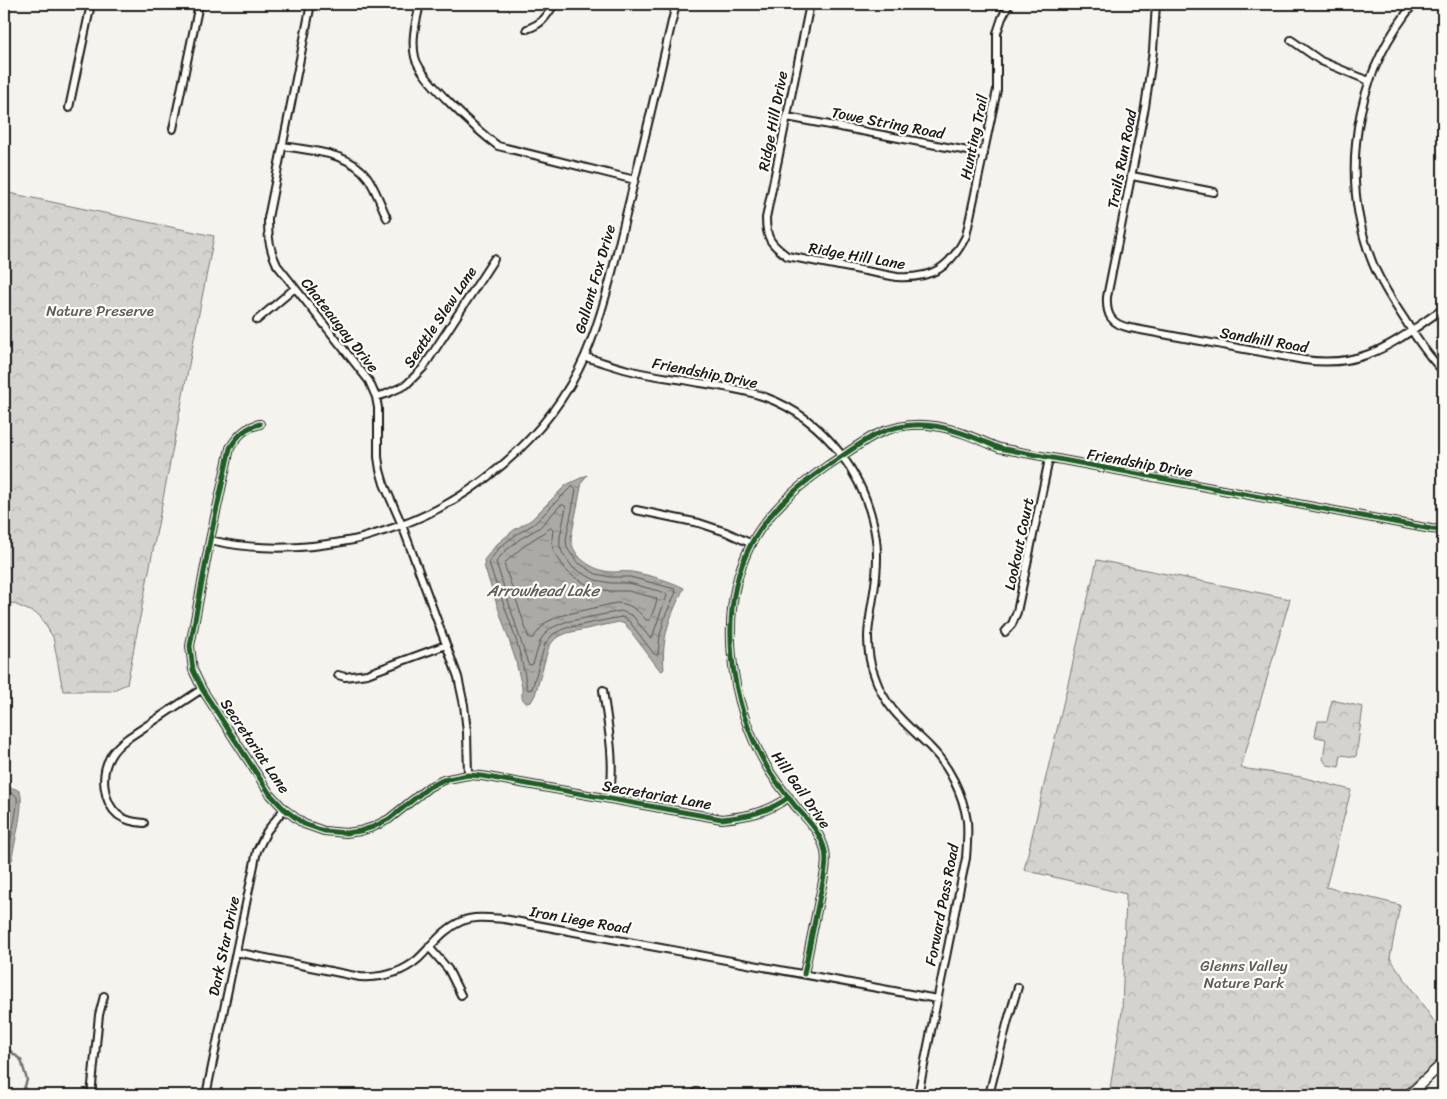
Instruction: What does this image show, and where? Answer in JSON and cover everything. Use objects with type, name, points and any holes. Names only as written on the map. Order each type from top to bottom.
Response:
[{"type":"main road","points":[[1409,1095],[1443,1063]]},
{"type":"street","points":[[69,108],[91,4]]},
{"type":"street","points":[[173,129],[199,4]]},
{"type":"street","name":"Chateaugay Drive","points":[[311,4],[268,218],[268,239],[271,253],[277,265],[368,381],[376,397],[378,408],[378,456],[384,484],[402,525],[458,677],[464,704],[467,732],[468,775]]},
{"type":"street","points":[[420,4],[413,41],[415,59],[422,73],[456,110],[486,137],[498,146],[635,180]]},
{"type":"street","points":[[527,29],[543,21],[554,4]]},
{"type":"street","name":"Gallant Fox Drive","points":[[210,540],[245,546],[308,546],[354,540],[402,525],[434,511],[459,497],[490,475],[532,436],[552,412],[570,383],[584,356],[603,307],[659,82],[676,4]]},
{"type":"street","name":"Ridge Hill Drive","points":[[771,242],[766,230],[766,218],[810,4]]},
{"type":"street","name":"Hunting Trail","points":[[943,268],[958,252],[966,236],[997,90],[997,33],[1008,4]]},
{"type":"street","name":"Trails Run Road","points":[[1110,318],[1107,297],[1145,107],[1156,4]]},
{"type":"street","points":[[1414,4],[1384,46],[1369,81],[1360,111],[1355,143],[1354,183],[1363,233],[1373,264],[1389,296],[1411,330],[1432,360],[1443,371]]},
{"type":"street","points":[[1291,40],[1321,61],[1369,81]]},
{"type":"street","name":"Towe String Road","points":[[787,117],[984,154]]},
{"type":"street","points":[[282,146],[337,156],[354,164],[368,178],[387,218]]},
{"type":"street","points":[[1132,176],[1214,192]]},
{"type":"street","name":"Ridge Hill Lane","points":[[771,242],[787,256],[897,277],[911,278],[922,276],[943,268]]},
{"type":"street","name":"Seattle Slew Lane","points":[[376,397],[406,385],[423,368],[494,259]]},
{"type":"street","points":[[257,320],[295,288]]},
{"type":"street","name":"Sandhill Road","points":[[1110,318],[1123,327],[1321,362],[1342,361],[1369,354],[1391,343],[1443,309]]},
{"type":"street","name":"Friendship Drive","points":[[584,356],[628,370],[737,390],[764,397],[787,407],[814,425],[842,456],[876,435],[896,428],[914,425],[936,426],[960,432],[999,448],[1443,530]]},
{"type":"street","name":"Secretariat Lane","points":[[260,424],[243,431],[236,437],[230,448],[190,646],[193,670],[202,689],[270,794],[284,809],[304,824],[324,831],[346,833],[374,827],[389,819],[429,787],[442,780],[468,775],[722,819],[754,815],[768,810],[789,797]]},
{"type":"street","name":"Hill Gail Drive","points":[[804,974],[825,871],[825,852],[817,831],[768,768],[753,740],[740,702],[734,671],[731,639],[734,596],[743,564],[752,544],[766,522],[789,496],[811,477],[842,456]]},
{"type":"street","name":"Forward Pass Road","points":[[842,456],[857,479],[866,499],[876,540],[876,576],[868,635],[869,653],[874,677],[893,711],[932,748],[949,770],[961,796],[967,820],[966,858],[918,1095]]},
{"type":"street","name":"Lookout Court","points":[[1005,632],[1012,624],[1017,612],[1049,458]]},
{"type":"street","points":[[636,510],[700,523],[752,544]]},
{"type":"street","points":[[338,675],[344,677],[367,674],[446,645]]},
{"type":"street","points":[[144,823],[124,818],[118,814],[110,803],[104,786],[104,772],[109,758],[117,746],[202,689]]},
{"type":"street","points":[[603,690],[612,760],[609,799]]},
{"type":"street","name":"Dark Star Drive","points":[[206,1095],[257,851],[267,830],[284,809]]},
{"type":"street","name":"Iron Liege Road","points":[[236,952],[360,976],[389,975],[405,968],[417,959],[443,932],[462,921],[479,917],[504,919],[937,1000]]},
{"type":"street","points":[[429,947],[448,969],[461,995]]},
{"type":"street","points":[[989,1095],[1018,987]]},
{"type":"street","points":[[91,1095],[99,1015],[104,996]]},
{"type":"street","points":[[696,1092],[712,1095]]},
{"type":"green space","name":"Nature Preserve","points":[[4,192],[214,236],[127,684],[111,691],[63,691],[53,637],[39,615],[12,603],[4,605]]},
{"type":"green space","name":"Glenns Valley Nature Park","points":[[1097,560],[1290,599],[1241,768],[1301,777],[1351,790],[1326,887],[1400,905],[1390,958],[1443,1034],[1443,1056],[1399,1095],[1109,1095],[1122,1011],[1126,894],[1024,870]]},
{"type":"green space","points":[[1332,700],[1363,707],[1356,757],[1341,755],[1339,767],[1327,765],[1323,759],[1326,739],[1316,737],[1315,735],[1318,721],[1327,721]]},
{"type":"water","name":"Arrowhead Lake","points":[[587,475],[582,482],[571,538],[575,552],[585,562],[598,569],[645,575],[665,580],[684,588],[665,637],[664,669],[662,671],[659,669],[625,624],[619,622],[567,633],[556,638],[549,646],[535,695],[531,702],[526,703],[522,698],[522,687],[515,658],[485,569],[484,560],[497,544],[514,530],[531,520],[566,485]]},
{"type":"water","points":[[4,788],[14,788],[19,791],[21,803],[13,859],[4,877]]},
{"type":"waterway","points":[[4,1046],[21,1060],[27,1080],[22,1095]]},
{"type":"cycle path","points":[[260,424],[243,432],[230,448],[190,646],[193,670],[202,689],[270,794],[284,809],[304,824],[324,831],[346,833],[360,831],[389,819],[429,787],[443,780],[468,775],[722,819],[757,813],[773,807],[789,797]]},
{"type":"cycle path","points":[[804,974],[824,875],[825,851],[817,833],[767,767],[754,742],[736,686],[731,628],[740,570],[758,532],[784,501],[827,466],[875,435],[907,425],[938,426],[968,435],[999,448],[1443,530]]}]
